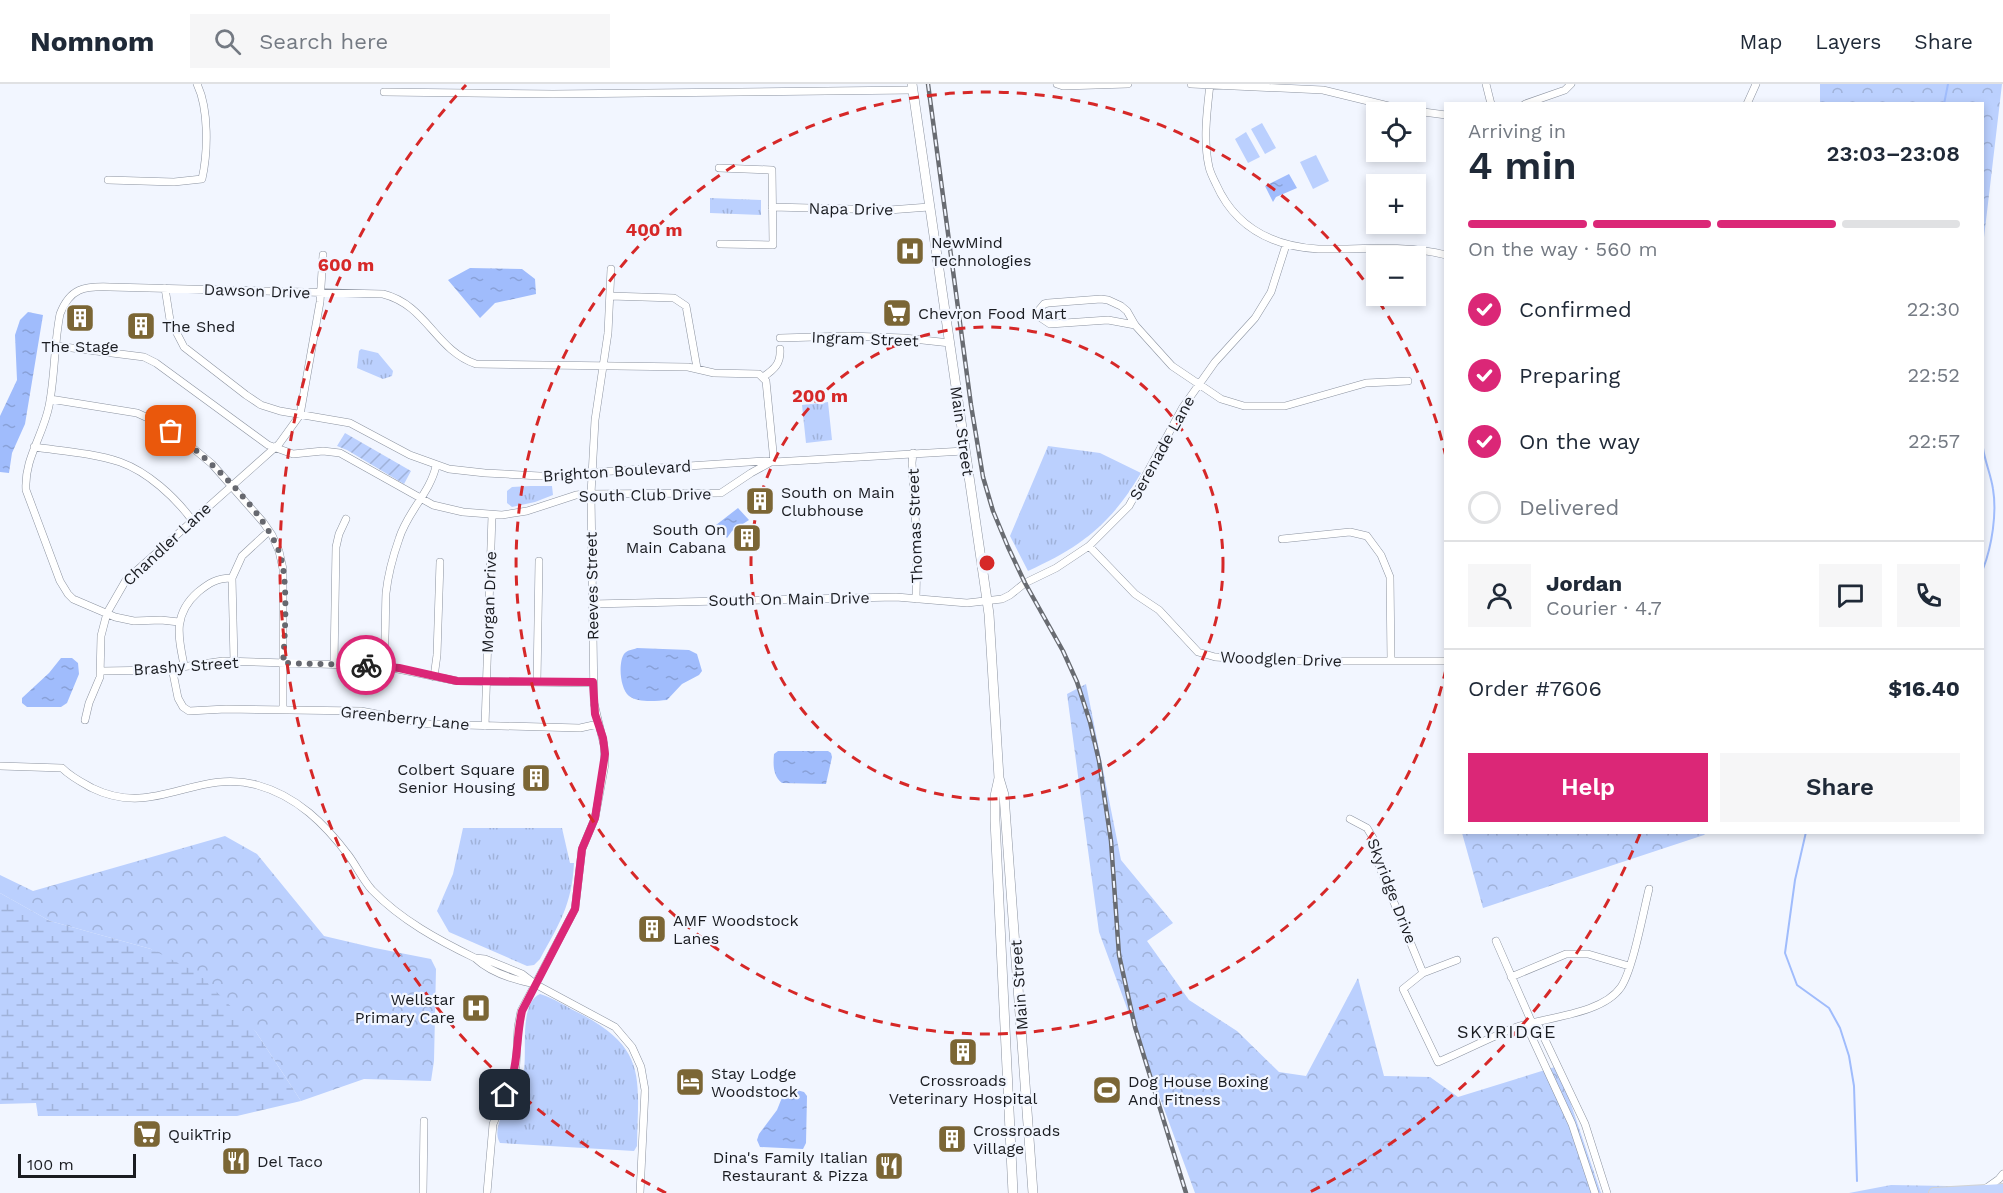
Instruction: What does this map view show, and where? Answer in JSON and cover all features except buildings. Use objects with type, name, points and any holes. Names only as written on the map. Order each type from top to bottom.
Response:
[{"type":"main road","name":"Main Street","points":[[912,87],[991,645],[999,778],[1004,795],[1033,1193]]},
{"type":"main road","name":"Main Street","points":[[999,778],[995,789],[995,808],[1013,1193]]},
{"type":"main road","points":[[1934,1193],[2003,1189]]},
{"type":"street","points":[[108,180],[174,182],[202,179],[205,165],[205,123],[203,102],[197,84]]},
{"type":"street","points":[[1057,84],[1063,86],[1128,84]]},
{"type":"street","points":[[1191,84],[1317,87],[1401,108],[1444,115]]},
{"type":"street","points":[[1486,84],[1490,102]]},
{"type":"street","points":[[1531,102],[1565,90],[1571,84]]},
{"type":"street","points":[[1749,102],[1756,84]]},
{"type":"street","points":[[1210,85],[1205,133],[1209,168],[1224,201],[1250,230],[1286,245],[1317,249],[1426,250],[1444,254]]},
{"type":"street","points":[[384,92],[553,94],[912,87]]},
{"type":"street","points":[[719,168],[772,170],[772,245],[720,244]]},
{"type":"street","name":"Napa Drive","points":[[772,207],[889,210],[929,207]]},
{"type":"street","name":"Serenade Lane","points":[[986,601],[1010,595],[1025,583],[1056,568],[1089,546],[1129,506],[1176,419],[1198,385],[1215,362],[1255,318],[1270,292],[1286,245]]},
{"type":"street","name":"Chandler Lane","points":[[85,720],[88,703],[99,683],[101,636],[107,613],[126,579],[274,448],[300,415],[321,293],[323,255]]},
{"type":"street","name":"Reeves Street","points":[[487,1193],[493,1124],[511,1083],[517,1059],[518,1027],[522,1011],[575,909],[582,849],[595,818],[605,764],[604,745],[594,703],[591,474],[595,420],[608,333],[611,269]]},
{"type":"street","name":"Dawson Drive","points":[[179,622],[127,620],[73,599],[60,581],[26,490],[27,466],[48,412],[60,314],[63,305],[73,293],[97,286],[383,294],[400,300],[414,309],[451,350],[462,359],[476,364],[697,368],[714,373],[754,373],[763,377]]},
{"type":"street","name":"Brighton Boulevard","points":[[165,288],[170,320],[184,346],[255,402],[269,408],[300,415],[350,423],[436,466],[466,472],[564,476],[765,461],[964,451]]},
{"type":"street","points":[[610,296],[674,298],[686,306],[697,368]]},
{"type":"street","points":[[1135,325],[1107,320],[1050,324],[1041,318],[1039,310],[1048,303],[1107,300],[1121,306],[1161,356],[1198,385],[1232,404],[1272,407],[1299,403],[1366,383],[1408,381]]},
{"type":"street","name":"Ingram Street","points":[[780,338],[849,336],[950,343]]},
{"type":"street","name":"South Club Drive","points":[[56,346],[138,356],[150,360],[274,448],[293,454],[323,451],[340,453],[420,499],[451,510],[492,515],[527,511],[576,495],[721,493],[772,462]]},
{"type":"street","points":[[772,462],[766,381],[763,377],[780,362],[780,349]]},
{"type":"street","points":[[50,399],[125,409],[159,423],[201,453],[269,531],[279,551],[283,569],[283,710]]},
{"type":"street","points":[[34,447],[96,456],[122,463],[157,484],[192,520]]},
{"type":"street","name":"Thomas Street","points":[[913,453],[912,475],[917,557],[916,599]]},
{"type":"street","points":[[383,666],[388,578],[399,536],[426,492],[436,466]]},
{"type":"street","name":"Morgan Drive","points":[[485,726],[492,515]]},
{"type":"street","points":[[334,664],[336,547],[346,519]]},
{"type":"street","points":[[234,662],[232,578],[242,556],[269,531]]},
{"type":"street","points":[[1282,539],[1350,532],[1367,536],[1381,555],[1390,577],[1391,661]]},
{"type":"street","name":"Woodglen Drive","points":[[1089,546],[1136,594],[1159,610],[1198,652],[1215,657],[1277,661],[1444,661]]},
{"type":"street","points":[[537,682],[539,561]]},
{"type":"street","points":[[434,677],[437,655],[440,562]]},
{"type":"street","points":[[184,665],[179,622],[185,606],[202,589],[217,579],[232,578]]},
{"type":"street","name":"South On Main Drive","points":[[592,604],[896,597],[958,603],[986,601]]},
{"type":"street","name":"Brashy Street","points":[[101,671],[161,670],[184,665],[234,662],[334,664],[383,666],[457,681],[593,682]]},
{"type":"street","name":"Greenberry Lane","points":[[172,668],[178,698],[183,707],[189,711],[226,709],[361,711],[429,724],[485,726],[580,728],[598,724]]},
{"type":"street","points":[[0,766],[62,768],[70,776],[87,785],[120,798],[139,800],[220,780],[251,784],[280,794],[302,806],[319,820],[381,898],[415,926],[475,958],[486,958],[522,974],[535,984],[615,1027],[632,1047],[641,1067],[645,1090],[640,1193]]},
{"type":"street","name":"Skyridge Drive","points":[[1350,819],[1367,828],[1373,838],[1377,860],[1423,973]]},
{"type":"street","points":[[1457,960],[1423,973],[1403,989],[1438,1062],[1515,1028],[1597,1005],[1612,996],[1621,987],[1629,966],[1649,889]]},
{"type":"street","points":[[1496,941],[1532,1023],[1539,1027],[1576,1104],[1596,1155],[1606,1193]]},
{"type":"street","points":[[1511,976],[1566,954],[1588,954],[1629,966]]},
{"type":"street","points":[[1532,1023],[1529,1030],[1572,1124],[1595,1193]]},
{"type":"street","points":[[423,1193],[424,1121]]},
{"type":"street","points":[[1985,1189],[2003,1174]]},
{"type":"green space","points":[[1820,84],[2002,84],[1984,237],[1984,102],[1820,102]]},
{"type":"green space","points":[[1262,123],[1276,148],[1265,154],[1251,129]]},
{"type":"green space","points":[[1246,132],[1260,157],[1248,163],[1235,139]]},
{"type":"green space","points":[[1316,155],[1329,181],[1313,189],[1300,162]]},
{"type":"green space","points":[[710,198],[761,200],[761,215],[710,213]]},
{"type":"green space","points":[[361,349],[378,353],[393,371],[392,376],[383,379],[357,368]]},
{"type":"green space","points":[[828,402],[832,440],[806,443],[802,405]]},
{"type":"green space","points":[[345,433],[411,471],[404,484],[337,446]]},
{"type":"green space","points":[[1048,446],[1100,453],[1141,473],[1118,506],[1093,532],[1064,553],[1028,571],[1010,536]]},
{"type":"green space","points":[[552,486],[553,495],[512,507],[507,503],[507,491],[512,487]]},
{"type":"green space","points":[[1086,684],[1121,860],[1173,923],[1147,941],[1189,1000],[1237,1031],[1279,1072],[1306,1076],[1358,978],[1384,1076],[1430,1077],[1458,1097],[1558,1066],[1601,1193],[1195,1193],[1099,932],[1067,694]]},
{"type":"green space","points":[[463,828],[562,828],[570,863],[574,863],[571,891],[559,924],[540,959],[534,965],[527,966],[449,932],[437,911],[453,874]]},
{"type":"green space","points":[[1463,834],[1705,834],[1704,835],[1483,908]]},
{"type":"green space","points":[[225,836],[257,854],[324,936],[431,959],[436,969],[434,1061],[431,1081],[364,1079],[301,1101],[256,1032],[151,949],[50,921],[0,893],[0,875],[33,891]]},
{"type":"green space","points":[[0,893],[50,921],[151,949],[198,973],[256,1032],[301,1101],[237,1116],[38,1116],[36,1103],[0,1104]]},
{"type":"green space","points":[[540,994],[603,1027],[618,1040],[628,1054],[637,1084],[637,1146],[634,1151],[500,1143],[497,1135],[498,1126],[524,1069],[526,1017],[533,999]]},
{"type":"green space","points":[[1891,1185],[2003,1187],[2003,1193],[1849,1193]]},
{"type":"water","points":[[1289,174],[1297,188],[1276,197],[1273,202],[1265,186]]},
{"type":"water","points":[[470,268],[522,269],[535,279],[536,294],[495,303],[480,318],[448,280]]},
{"type":"water","points":[[28,312],[43,315],[25,424],[12,453],[9,473],[0,472],[0,416],[17,380],[15,335],[20,320]]},
{"type":"water","points":[[738,508],[749,520],[732,531],[727,538],[716,525]]},
{"type":"water","points":[[637,648],[689,650],[697,654],[702,671],[682,684],[667,700],[637,700],[626,693],[621,676],[621,663],[625,653]]},
{"type":"water","points":[[61,658],[72,658],[78,663],[79,674],[67,703],[61,707],[27,707],[22,703],[22,698],[49,673]]},
{"type":"water","points":[[778,751],[828,751],[831,753],[826,784],[782,783],[775,774],[774,766],[774,754]]},
{"type":"water","points":[[793,1089],[804,1092],[807,1096],[806,1143],[803,1149],[760,1147],[757,1140],[759,1134],[777,1110],[783,1095]]},
{"type":"waterway","points":[[1944,102],[1948,84]]},
{"type":"waterway","points":[[1984,453],[1994,498],[1991,540],[1984,566]]},
{"type":"waterway","points":[[1806,834],[1795,880],[1785,953],[1797,985],[1829,1008],[1840,1028],[1849,1056],[1854,1086],[1857,1181]]},
{"type":"railway","points":[[928,84],[971,405],[983,477],[993,511],[1008,547],[1025,583],[1063,651],[1077,682],[1090,722],[1099,761],[1111,841],[1119,955],[1135,1027],[1186,1193]]},
{"type":"way so far","points":[[171,431],[212,464],[272,535],[282,560],[283,569],[283,663],[366,665]]},
{"type":"place","name":"NewMind Technologies","points":[[910,251]]},
{"type":"place","name":"Chevron Food Mart","points":[[897,313]]},
{"type":"place","name":"The Stage","points":[[80,318]]},
{"type":"place","name":"The Shed","points":[[141,326]]},
{"type":"place","name":"South on Main Clubhouse","points":[[760,501]]},
{"type":"place","name":"South On Main Cabana","points":[[747,538]]},
{"type":"place","name":"Colbert Square Senior Housing","points":[[536,778]]},
{"type":"place","name":"AMF Woodstock Lanes","points":[[652,929]]},
{"type":"place","name":"Wellstar Primary Care","points":[[476,1008]]},
{"type":"place","name":"Crossroads Veterinary Hospital","points":[[963,1052]]},
{"type":"place","name":"Stay Lodge Woodstock","points":[[690,1082]]},
{"type":"place","name":"Dog House Boxing And Fitness","points":[[1107,1090]]},
{"type":"place","name":"QuikTrip","points":[[147,1134]]},
{"type":"place","name":"Crossroads Village","points":[[952,1139]]},
{"type":"place","name":"Del Taco","points":[[236,1161]]},
{"type":"place","name":"Dina's Family Italian Restaurant & Pizza","points":[[889,1166]]},
{"type":"district","name":"SKYRIDGE","points":[[1507,1031]]},
{"type":"route","points":[[366,665],[399,668],[457,681],[593,682],[595,714],[603,738],[605,754],[602,785],[594,824],[582,849],[575,909],[522,1011],[518,1027],[516,1066],[505,1095]]}]
